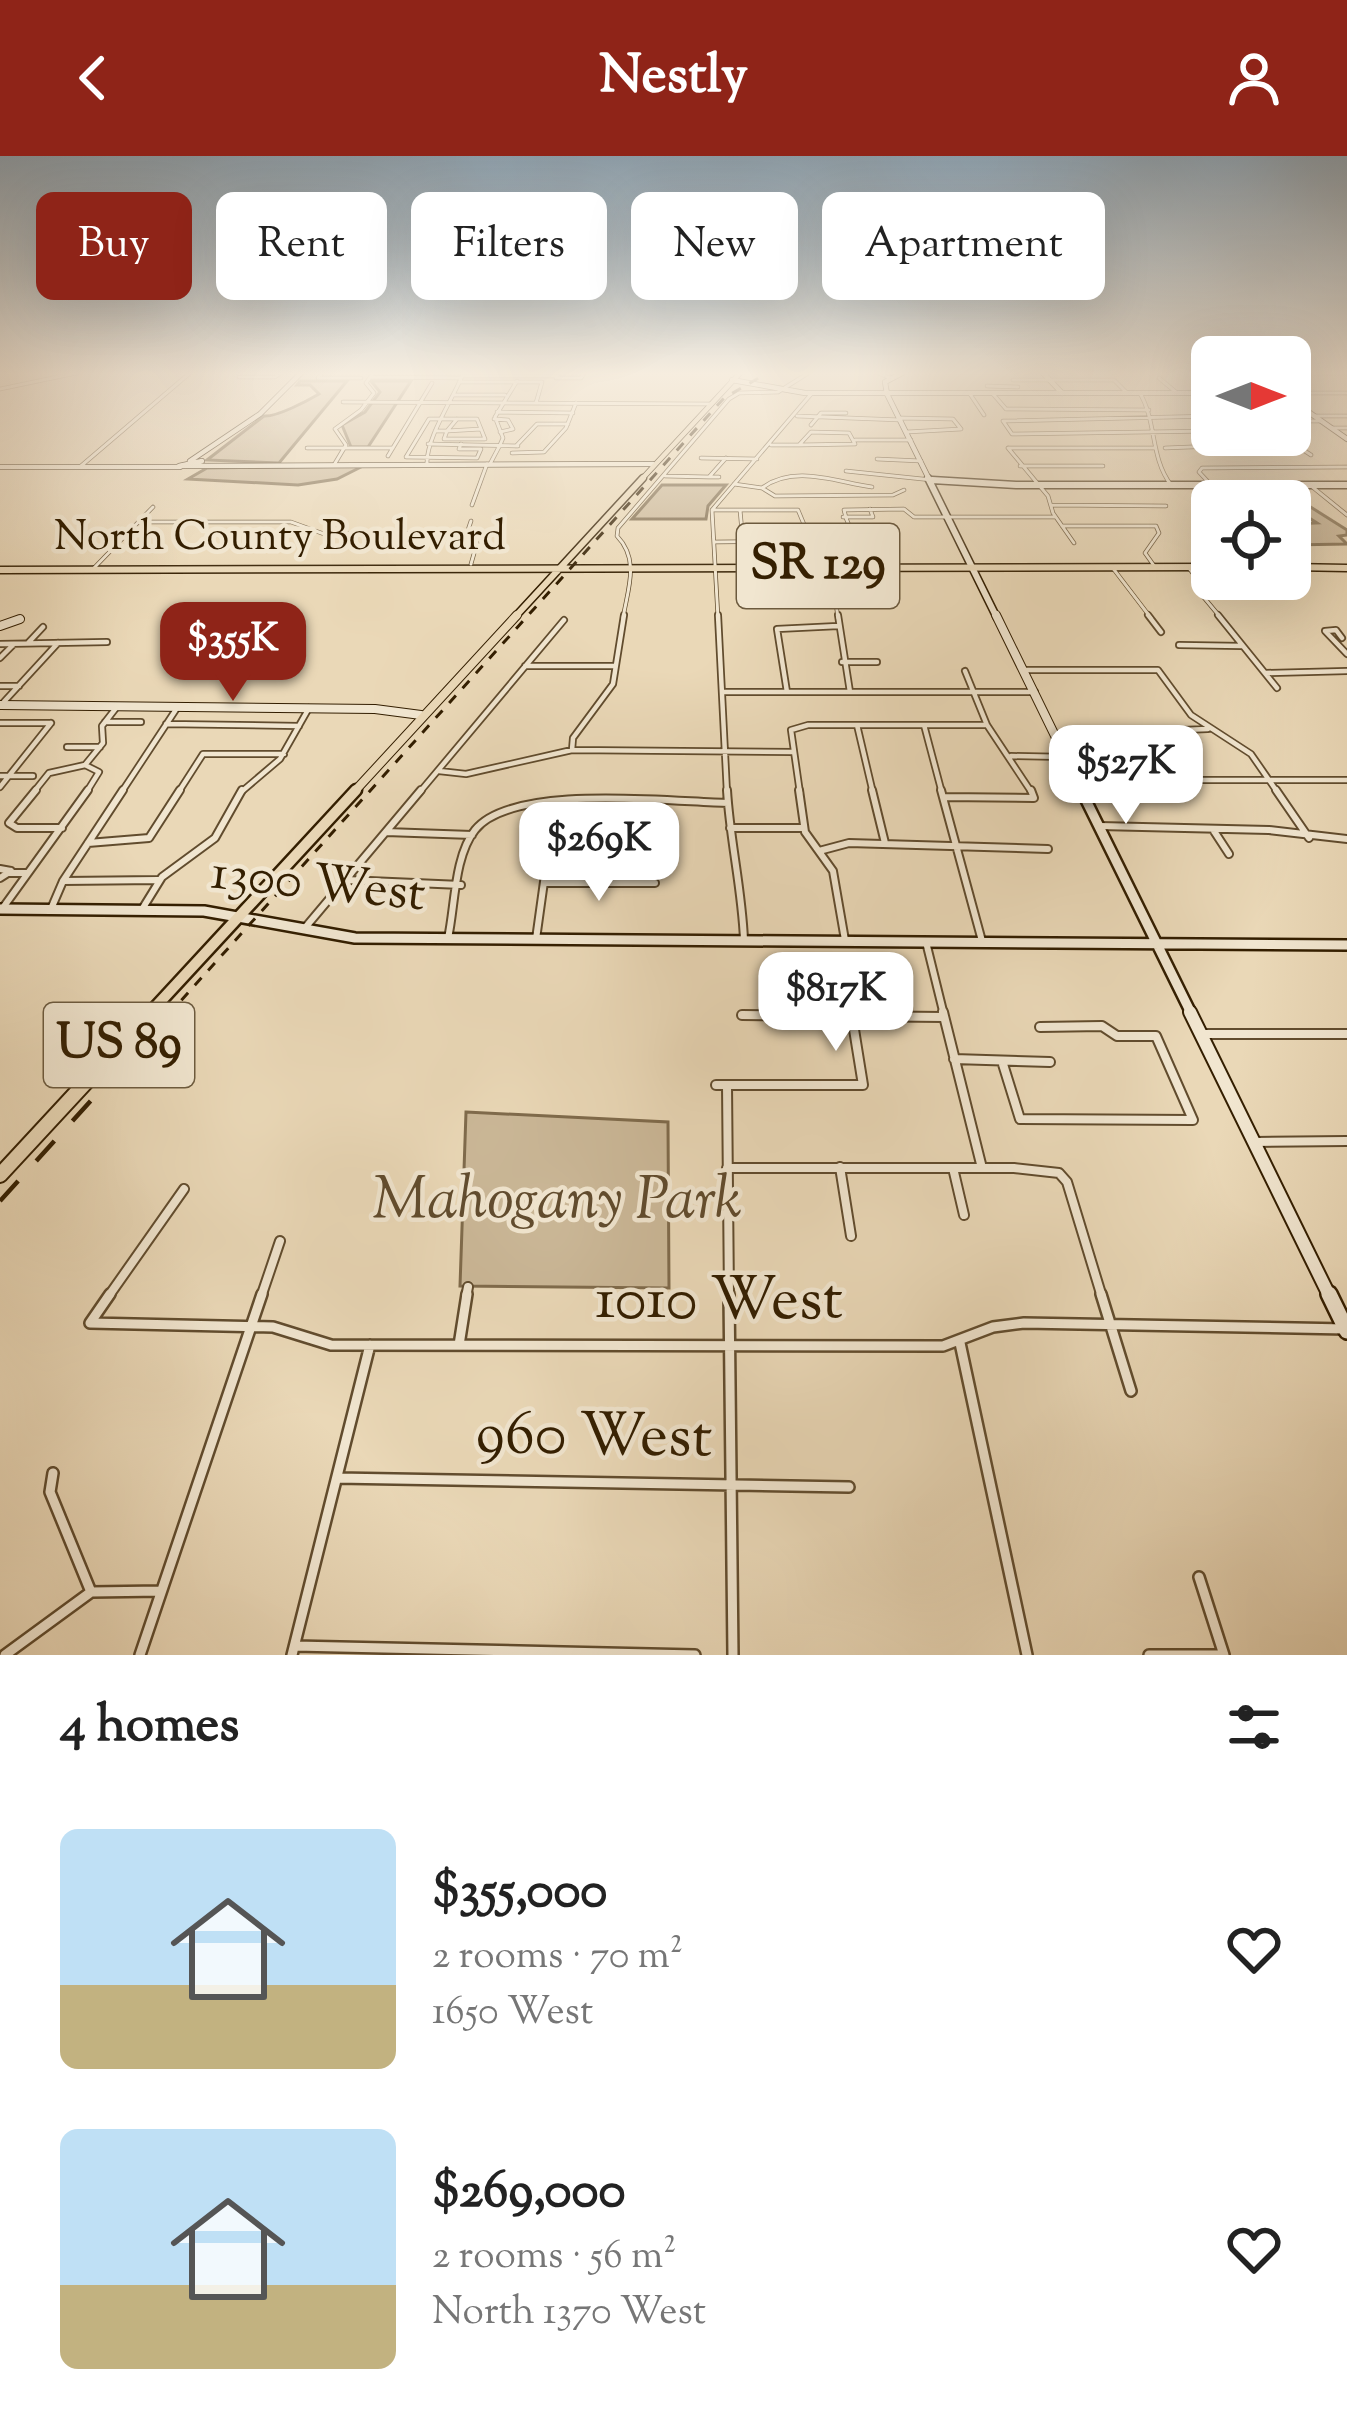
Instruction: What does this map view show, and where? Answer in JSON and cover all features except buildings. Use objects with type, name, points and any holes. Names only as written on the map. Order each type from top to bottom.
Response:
[{"type":"main road","name":"US 89","points":[[0,1175],[674,442]]},
{"type":"main road","name":"North County Boulevard","points":[[0,568],[560,566]]},
{"type":"main road","name":"North County Boulevard","points":[[93,567],[1188,567]]},
{"type":"main road","points":[[1311,567],[1347,568]]},
{"type":"street","points":[[81,466],[111,442]]},
{"type":"street","points":[[185,463],[217,442]]},
{"type":"street","points":[[342,442],[345,448]]},
{"type":"street","points":[[388,456],[397,442]]},
{"type":"street","points":[[415,442],[406,457],[427,461],[653,464]]},
{"type":"street","points":[[472,505],[500,442]]},
{"type":"street","points":[[522,442],[512,453],[541,454],[552,442]]},
{"type":"street","points":[[572,750],[573,738],[613,684],[632,566],[631,550],[617,530],[693,442]]},
{"type":"street","points":[[744,940],[741,878],[729,828],[712,510],[774,442]]},
{"type":"street","points":[[771,445],[853,442]]},
{"type":"street","points":[[912,442],[1347,1330]]},
{"type":"street","points":[[1153,442],[1156,470],[1171,485]]},
{"type":"street","points":[[201,464],[214,444]]},
{"type":"street","points":[[0,467],[334,465],[427,461],[477,458],[481,449],[428,444],[427,461]]},
{"type":"street","points":[[460,447],[518,446]]},
{"type":"street","points":[[1166,448],[1191,447]]},
{"type":"street","points":[[307,448],[393,448]]},
{"type":"street","points":[[334,465],[345,448]]},
{"type":"street","points":[[1074,543],[1039,485],[1008,448],[1154,448]]},
{"type":"street","points":[[700,458],[757,459]]},
{"type":"street","points":[[710,477],[727,458]]},
{"type":"street","points":[[878,459],[922,460]]},
{"type":"street","points":[[1020,466],[1103,466]]},
{"type":"street","points":[[1206,480],[1199,472],[1208,466],[1347,466]]},
{"type":"street","points":[[846,471],[932,481],[1191,484]]},
{"type":"street","points":[[663,476],[719,477]]},
{"type":"street","points":[[762,488],[777,478],[830,478],[872,486]]},
{"type":"street","points":[[873,495],[876,478]]},
{"type":"street","points":[[734,485],[762,488],[772,496],[904,490]]},
{"type":"street","points":[[1311,485],[1347,485]]},
{"type":"street","points":[[1311,486],[1347,515]]},
{"type":"street","points":[[1052,505],[1166,506]]},
{"type":"street","points":[[93,567],[154,507]]},
{"type":"street","points":[[843,514],[872,517],[871,509]]},
{"type":"street","points":[[843,514],[906,509],[914,517],[1055,517]]},
{"type":"street","points":[[712,510],[798,510],[810,542],[714,542]]},
{"type":"street","points":[[740,510],[743,542]]},
{"type":"street","points":[[843,514],[860,538],[870,566]]},
{"type":"street","points":[[467,533],[471,521]]},
{"type":"street","points":[[139,522],[284,522],[333,534],[467,533],[478,543],[471,564]]},
{"type":"street","points":[[1062,526],[1156,526],[1159,533],[1145,553],[1155,567]]},
{"type":"street","points":[[830,566],[850,692]]},
{"type":"street","points":[[1112,567],[1161,632]]},
{"type":"street","points":[[1188,567],[1196,577],[1196,588],[1277,688]]},
{"type":"street","points":[[0,626],[20,619]]},
{"type":"street","points":[[304,929],[564,620]]},
{"type":"street","points":[[787,692],[777,629],[838,626]]},
{"type":"street","points":[[0,658],[44,627]]},
{"type":"street","points":[[1342,638],[1336,630],[1325,631],[1347,654]]},
{"type":"street","points":[[0,644],[107,642]]},
{"type":"street","points":[[1,709],[58,643]]},
{"type":"street","points":[[1179,645],[1242,646]]},
{"type":"street","points":[[842,662],[877,662]]},
{"type":"street","points":[[525,666],[616,666]]},
{"type":"street","points":[[1024,670],[1158,670],[1191,715],[1251,754],[1309,838]]},
{"type":"street","points":[[944,797],[1034,798],[986,725],[965,671]]},
{"type":"street","points":[[1266,674],[1347,671]]},
{"type":"street","points":[[0,686],[19,686]]},
{"type":"street","points":[[723,692],[1035,692]]},
{"type":"street","points":[[62,828],[12,827],[11,819],[52,771],[85,765],[100,747],[105,722],[118,705]]},
{"type":"street","points":[[1,709],[178,705],[422,715]]},
{"type":"street","points":[[51,910],[63,881],[178,705]]},
{"type":"street","points":[[141,910],[158,880],[214,838],[243,787],[284,754],[309,707]]},
{"type":"street","points":[[105,722],[141,722]]},
{"type":"street","points":[[0,723],[51,723],[3,776],[0,787]]},
{"type":"street","points":[[166,724],[299,726]]},
{"type":"street","points":[[856,725],[885,843]]},
{"type":"street","points":[[924,725],[983,943]]},
{"type":"street","points":[[845,940],[833,871],[804,828],[789,734],[797,727],[986,725]]},
{"type":"street","points":[[1056,735],[1212,729]]},
{"type":"street","points":[[67,747],[100,747]]},
{"type":"street","points":[[438,771],[466,774],[572,750],[793,752]]},
{"type":"street","points":[[88,843],[147,840],[203,754],[284,754]]},
{"type":"street","points":[[1011,757],[1066,757]]},
{"type":"street","points":[[1,910],[98,776],[85,765]]},
{"type":"street","points":[[3,776],[33,776]]},
{"type":"street","points":[[1078,780],[1347,780]]},
{"type":"street","points":[[448,938],[472,836],[482,822],[502,811],[555,803],[728,803]]},
{"type":"street","points":[[536,939],[555,803]]},
{"type":"street","points":[[1100,826],[1269,830],[1347,839]]},
{"type":"street","points":[[729,828],[804,828]]},
{"type":"street","points":[[1214,831],[1228,854]]},
{"type":"street","points":[[386,832],[472,836]]},
{"type":"street","points":[[819,851],[849,843],[1048,849]]},
{"type":"street","points":[[0,869],[9,868],[10,873]]},
{"type":"street","points":[[0,878],[26,873]]},
{"type":"street","points":[[63,881],[158,880]]},
{"type":"street","points":[[346,880],[461,884]]},
{"type":"street","points":[[544,883],[655,883]]},
{"type":"street","name":"1300 West","points":[[1,910],[238,915],[343,938],[1347,945]]},
{"type":"street","points":[[926,942],[982,1168]]},
{"type":"street","points":[[742,1015],[944,1017]]},
{"type":"street","points":[[733,1655],[722,1085],[863,1085],[853,1017]]},
{"type":"street","points":[[1002,1060],[1020,1119],[1193,1120],[1156,1036],[1117,1036],[1102,1026],[1040,1027]]},
{"type":"street","points":[[1203,1034],[1347,1034]]},
{"type":"street","points":[[954,1059],[1050,1062]]},
{"type":"street","points":[[1255,1142],[1347,1141]]},
{"type":"street","points":[[840,1166],[851,1236]]},
{"type":"street","points":[[727,1168],[1049,1169],[1067,1182],[1131,1391]]},
{"type":"street","points":[[953,1168],[964,1215]]},
{"type":"street","name":"1010 West","points":[[184,1189],[90,1323],[273,1327],[320,1344],[370,1345],[960,1342],[993,1328],[1024,1323],[1347,1330]]},
{"type":"street","points":[[140,1655],[280,1241]]},
{"type":"street","points":[[459,1345],[468,1287]]},
{"type":"street","points":[[960,1342],[1027,1655]]},
{"type":"street","points":[[370,1345],[294,1651],[695,1655]]},
{"type":"street","points":[[53,1472],[50,1492],[92,1592]]},
{"type":"street","name":"960 West","points":[[337,1478],[849,1487]]},
{"type":"street","points":[[1149,1655],[1224,1655],[1199,1577]]},
{"type":"street","points":[[5,1655],[92,1592],[162,1591]]},
{"type":"green space","points":[[230,442],[296,442],[279,463],[207,460]]},
{"type":"green space","points":[[349,442],[371,442],[368,447],[351,447]]},
{"type":"green space","points":[[363,466],[337,479],[298,485],[188,479],[207,468]]},
{"type":"green space","points":[[662,485],[726,485],[708,506],[706,519],[632,519]]},
{"type":"green space","points":[[1311,507],[1347,530],[1347,535],[1339,536],[1347,544],[1311,545],[1311,523],[1317,523],[1311,519]]},
{"type":"green space","name":"Mahogany Park","points":[[466,1112],[668,1122],[669,1288],[460,1286]]},
{"type":"railway","points":[[168,1015],[684,442]]},
{"type":"railway","points":[[0,1201],[171,1012]]}]
